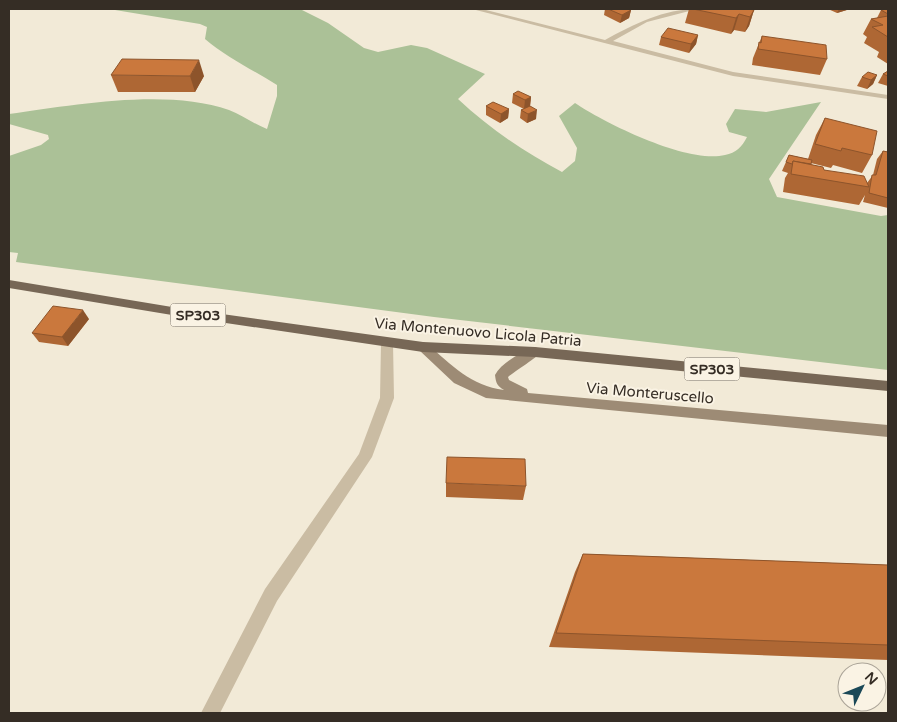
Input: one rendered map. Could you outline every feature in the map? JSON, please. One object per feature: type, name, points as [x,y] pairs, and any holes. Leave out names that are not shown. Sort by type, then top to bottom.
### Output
[{"type":"main road","name":"Via Montenuovo Licola Patria","points":[[9,284],[172,311],[387,343],[423,347],[535,352],[888,386]]},
{"type":"street","points":[[475,9],[733,74],[888,97]]},
{"type":"street","points":[[606,42],[645,21],[694,9]]},
{"type":"street","points":[[210,713],[272,595],[365,457],[387,398],[387,343]]},
{"type":"street","name":"Via Monteruscello","points":[[423,347],[459,379],[486,393],[888,431]]},
{"type":"street","points":[[535,352],[518,361],[501,375],[503,383],[514,390],[538,399]]},
{"type":"green space","points":[[109,9],[300,9],[328,23],[364,48],[378,52],[411,45],[427,48],[485,74],[458,99],[507,139],[562,172],[575,161],[577,148],[559,116],[575,103],[606,121],[648,140],[690,154],[709,156],[732,153],[741,147],[745,141],[747,137],[729,132],[726,124],[735,109],[766,112],[821,102],[769,179],[777,197],[881,216],[888,215],[888,370],[434,317],[16,262],[18,253],[9,252],[9,156],[41,145],[49,139],[48,135],[9,124],[9,114],[120,100],[177,100],[204,103],[229,110],[267,129],[277,96],[277,85],[213,46],[205,39],[207,27],[200,24]]},
{"type":"building","points":[[608,9],[628,9],[631,10],[622,15]]},
{"type":"building","points":[[693,9],[754,10],[750,17],[739,14],[736,18]]},
{"type":"building","points":[[888,9],[888,14],[881,10]]},
{"type":"building","points":[[888,16],[888,37],[872,27],[883,25],[871,19]]},
{"type":"building","points":[[668,28],[698,35],[691,44],[661,37]]},
{"type":"building","points":[[762,36],[826,45],[827,59],[758,49]]},
{"type":"building","points":[[122,59],[199,60],[190,76],[111,75]]},
{"type":"building","points":[[868,72],[877,75],[871,80],[862,77]]},
{"type":"building","points":[[518,91],[531,97],[525,100],[513,94]]},
{"type":"building","points":[[493,102],[509,109],[501,114],[486,106]]},
{"type":"building","points":[[530,106],[537,110],[528,114],[521,110]]},
{"type":"building","points":[[825,118],[877,131],[872,155],[842,148],[841,151],[815,144]]},
{"type":"building","points":[[883,151],[888,152],[888,198],[869,193],[872,175],[876,175]]},
{"type":"building","points":[[789,155],[812,160],[811,164],[793,161],[792,164],[786,162]]},
{"type":"building","points":[[793,161],[823,167],[824,170],[864,176],[869,187],[791,174]]},
{"type":"building","points":[[53,306],[83,310],[62,337],[32,333]]},
{"type":"building","points":[[447,457],[525,459],[526,486],[446,483]]},
{"type":"building","points":[[583,554],[888,565],[888,645],[556,633]]}]
